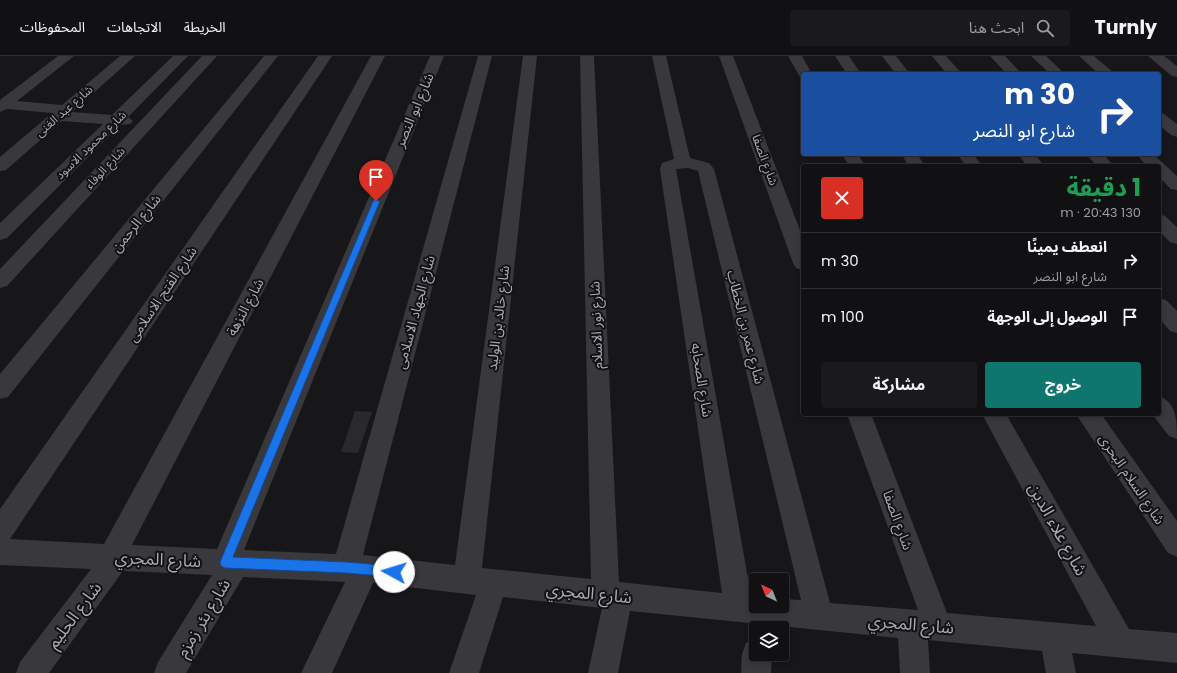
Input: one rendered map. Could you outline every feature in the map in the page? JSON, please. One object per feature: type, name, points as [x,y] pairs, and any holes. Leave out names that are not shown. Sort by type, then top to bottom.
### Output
[{"type":"street","points":[[2,106],[67,56]]},
{"type":"street","name":"شارع عبد الغنى","points":[[0,166],[128,56]]},
{"type":"street","name":"شارع محمود الاسود","points":[[0,234],[181,56]]},
{"type":"street","name":"شارع الوفاء","points":[[0,281],[210,56]]},
{"type":"street","name":"شارع الرحمن","points":[[0,390],[271,56]]},
{"type":"street","name":"شارع الفتح الاسلامى","points":[[1,548],[325,56]]},
{"type":"street","name":"شارع النزهة","points":[[114,557],[378,56]]},
{"type":"street","name":"شارع ابو النصر","points":[[231,562],[437,56]]},
{"type":"street","name":"شارع الجهاد الاسلامى","points":[[316,673],[356,568],[485,56]]},
{"type":"street","name":"شارع خالد بن الوليد","points":[[466,580],[530,56]]},
{"type":"street","name":"شارع نور الاسلام","points":[[587,56],[612,595],[603,673]]},
{"type":"street","points":[[660,56],[682,164]]},
{"type":"street","name":"شارع الصفا","points":[[726,56],[801,258]]},
{"type":"street","points":[[796,56],[805,72]]},
{"type":"street","points":[[842,56],[853,72]]},
{"type":"street","points":[[889,56],[901,72]]},
{"type":"street","points":[[939,56],[953,72]]},
{"type":"street","points":[[997,56],[1013,72]]},
{"type":"street","points":[[1038,56],[1056,72]]},
{"type":"street","points":[[1086,56],[1106,72]]},
{"type":"street","points":[[1155,56],[1177,73]]},
{"type":"street","points":[[2,106],[116,120],[148,122]]},
{"type":"street","points":[[1161,119],[1177,132]]},
{"type":"street","points":[[966,156],[972,164]]},
{"type":"street","points":[[1028,156],[1034,164]]},
{"type":"street","points":[[1096,156],[1104,164]]},
{"type":"street","points":[[1146,156],[1154,164]]},
{"type":"street","name":"شارع الصحابه","points":[[682,164],[671,165],[668,169],[753,616]]},
{"type":"street","name":"شارع عمر بن الخطاب","points":[[682,164],[698,164],[706,169],[819,616]]},
{"type":"street","points":[[1161,170],[1177,185]]},
{"type":"street","points":[[1161,222],[1177,238]]},
{"type":"street","points":[[1161,307],[1177,325]]},
{"type":"street","points":[[1161,409],[1177,429]]},
{"type":"street","name":"شارع الصفا","points":[[860,416],[925,625],[915,673]]},
{"type":"street","name":"شارع علاء الدين","points":[[995,416],[1121,643]]},
{"type":"street","name":"شارع السلام البحرى","points":[[1089,416],[1177,544]]},
{"type":"street","name":"شارع المجري","points":[[1,548],[114,557],[356,568],[612,595],[753,616],[819,616],[1177,648]]},
{"type":"street","name":"شارع الحليم","points":[[31,673],[114,557]]},
{"type":"street","name":"شارع بئر زمزم","points":[[169,673],[231,562]]},
{"type":"street","points":[[464,673],[494,583]]},
{"type":"street","points":[[1054,637],[1061,673]]},
{"type":"street","points":[[756,673],[757,661]]},
{"type":"building","points":[[355,411],[372,412],[358,453],[341,452]]},
{"type":"route","points":[[376,201],[225,562],[346,567],[394,572]]}]
